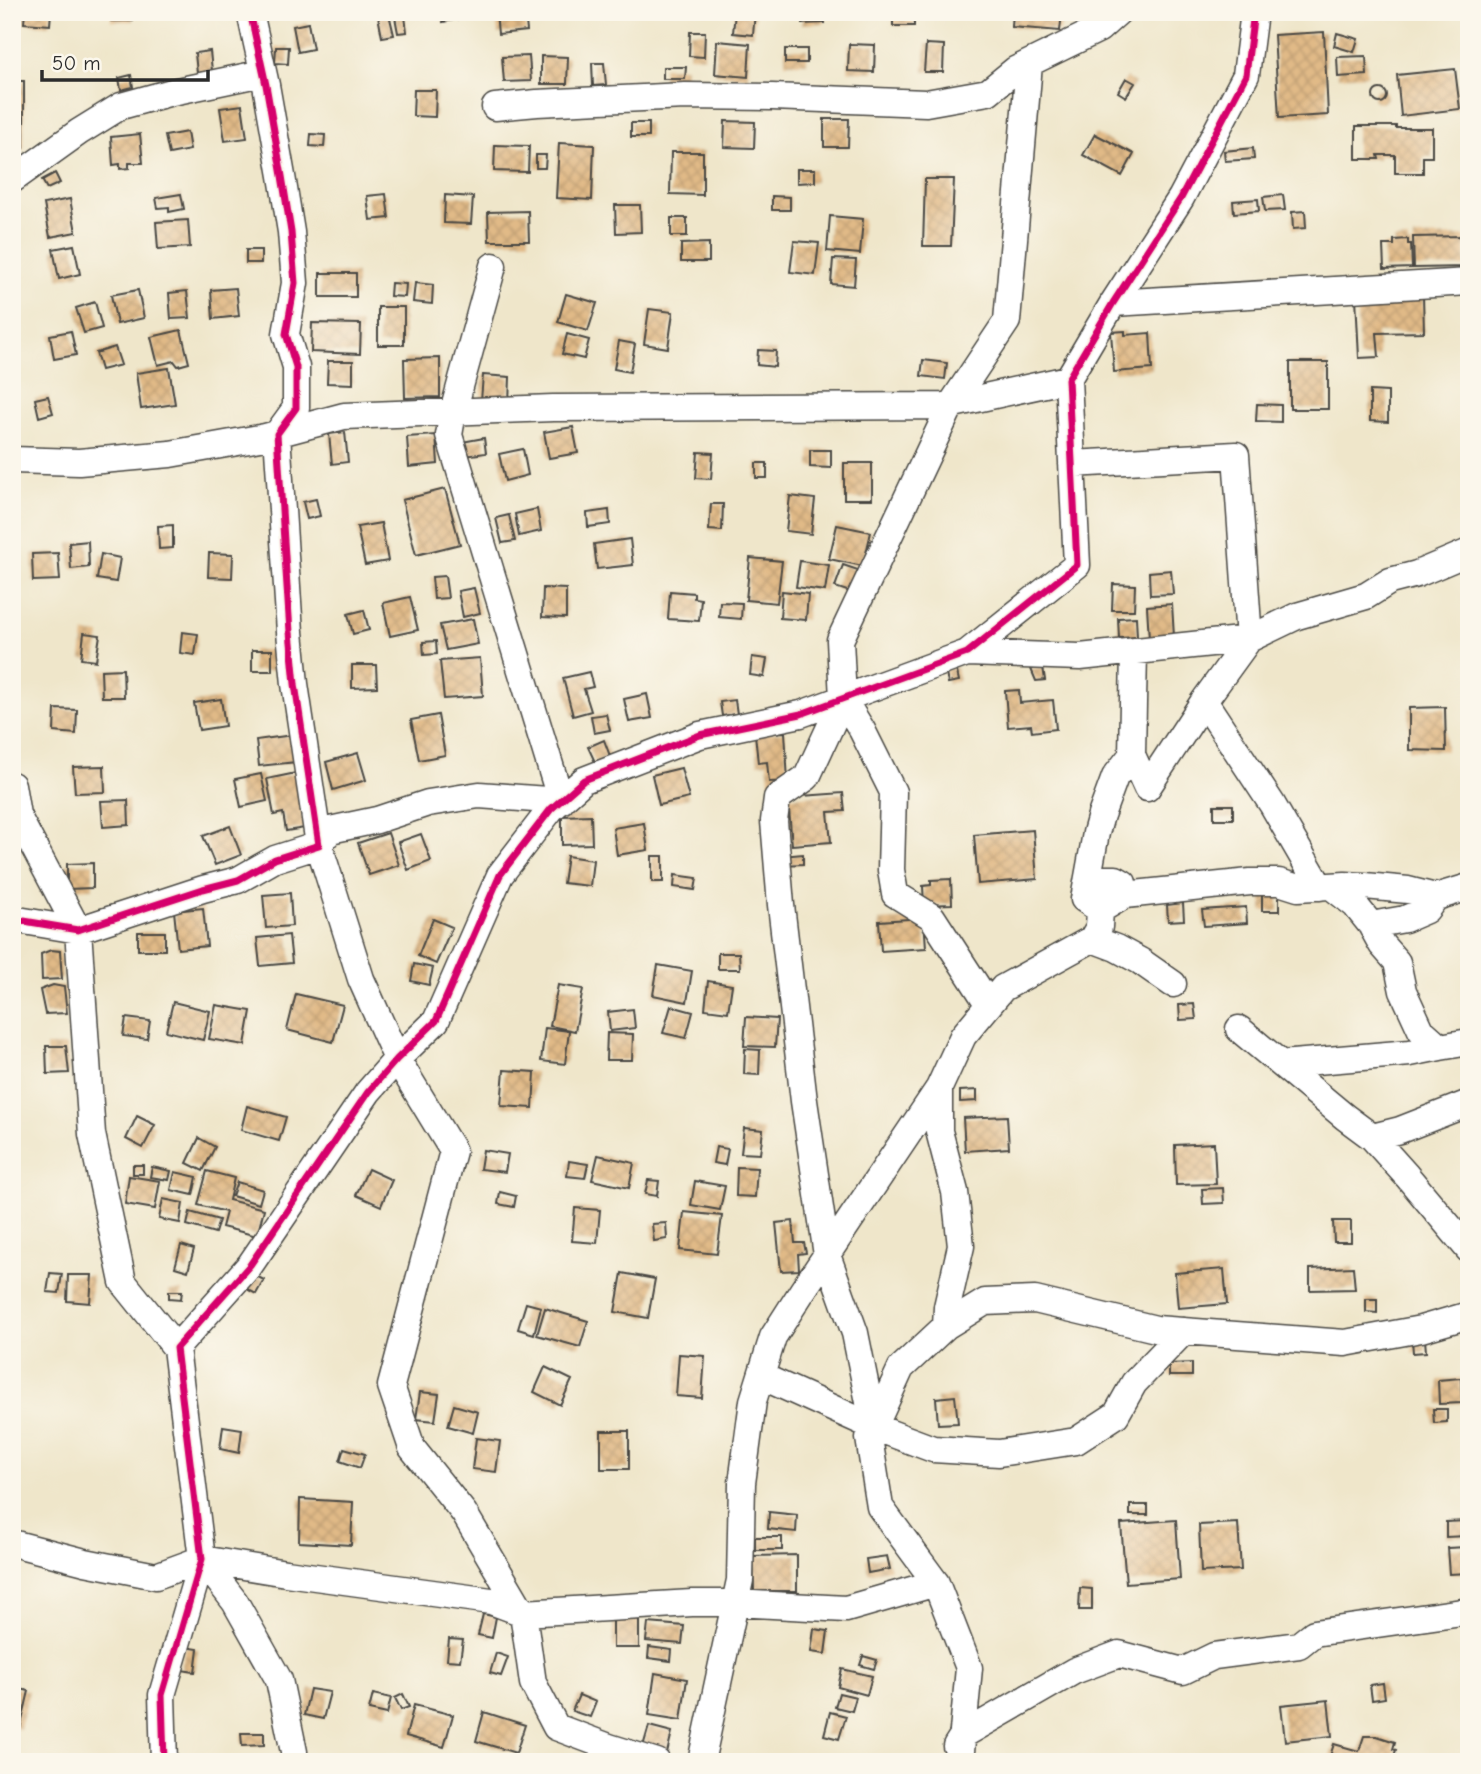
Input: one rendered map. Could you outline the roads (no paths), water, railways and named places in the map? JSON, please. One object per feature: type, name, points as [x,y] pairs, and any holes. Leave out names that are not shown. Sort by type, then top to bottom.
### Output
[{"type":"street","points":[[250,12],[291,232],[295,283],[286,334],[296,367],[296,408],[277,434],[295,684],[319,845],[361,979],[397,1059],[453,1151],[391,1386],[412,1448],[464,1513],[523,1613],[533,1684],[555,1727],[657,1762]]},
{"type":"street","points":[[495,107],[685,96],[926,103],[988,92],[1015,70],[1099,29],[1118,12]]},
{"type":"street","points":[[176,1348],[250,1265],[368,1092],[436,1021],[500,875],[551,809],[584,780],[699,735],[801,714],[967,653],[1077,565],[1068,379],[1181,198],[1246,75],[1254,12]]},
{"type":"street","points":[[874,1427],[855,1333],[827,1255],[804,1101],[774,821],[777,798],[807,777],[843,699],[840,640],[951,405],[1007,321],[1029,64]]},
{"type":"street","points":[[12,180],[121,106],[263,73]]},
{"type":"street","points":[[493,266],[449,435],[561,801]]},
{"type":"street","points":[[1113,303],[1469,282]]},
{"type":"street","points":[[12,460],[79,462],[170,454],[277,434],[344,416],[553,408],[951,405],[1068,379]]},
{"type":"street","points":[[1072,464],[1236,455],[1249,639],[1203,701],[1147,788],[1132,755],[1134,651]]},
{"type":"street","points":[[967,653],[1080,657],[1249,639],[1297,616],[1366,596],[1390,581],[1417,574],[1469,552]]},
{"type":"street","points":[[843,699],[862,730],[892,792],[891,870],[895,894],[932,917],[989,1004]]},
{"type":"street","points":[[1203,701],[1325,887],[1355,905],[1371,925],[1382,946],[1397,962],[1404,991],[1421,1030],[1440,1047]]},
{"type":"street","points":[[701,1762],[740,1580],[742,1483],[753,1401],[773,1337],[939,1088],[962,1036],[1003,988],[1092,939],[1098,928],[1092,905],[1092,851],[1115,777],[1132,755]]},
{"type":"street","points":[[12,785],[17,815],[78,930],[92,1135],[123,1282],[176,1348],[202,1559],[162,1695],[164,1762]]},
{"type":"street","points":[[12,919],[78,930],[238,880],[275,859],[319,845],[330,830],[377,820],[428,803],[479,795],[561,801]]},
{"type":"street","points":[[1092,905],[1104,879],[1116,879],[1123,883],[1125,895],[1250,882],[1279,882],[1298,888],[1365,886],[1408,890],[1436,897],[1469,887]]},
{"type":"street","points":[[1371,925],[1405,919],[1426,910],[1436,897]]},
{"type":"street","points":[[1392,957],[1405,919]]},
{"type":"street","points":[[1092,939],[1140,961],[1173,984]]},
{"type":"street","points":[[1238,1029],[1372,1137],[1469,1250]]},
{"type":"street","points":[[1282,1064],[1410,1053],[1469,1042]]},
{"type":"street","points":[[939,1088],[939,1131],[955,1192],[961,1246],[947,1307],[946,1326]]},
{"type":"street","points":[[1372,1137],[1468,1107]]},
{"type":"street","points":[[960,1762],[969,1668],[936,1583],[880,1507],[869,1438],[901,1368],[946,1326],[985,1302],[1035,1300],[1156,1329],[1345,1343],[1421,1329],[1469,1315]]},
{"type":"street","points":[[761,1376],[874,1427],[933,1449],[999,1453],[1076,1441],[1115,1415],[1134,1383],[1184,1331]]},
{"type":"street","points":[[12,1543],[85,1562],[156,1576],[202,1559],[491,1601],[523,1613],[692,1603],[846,1609],[936,1583]]},
{"type":"street","points":[[202,1559],[236,1602],[279,1680],[298,1759]]},
{"type":"street","points":[[946,1762],[963,1735],[1074,1671],[1119,1654],[1183,1671],[1214,1656],[1299,1645],[1314,1633],[1469,1611]]}]
